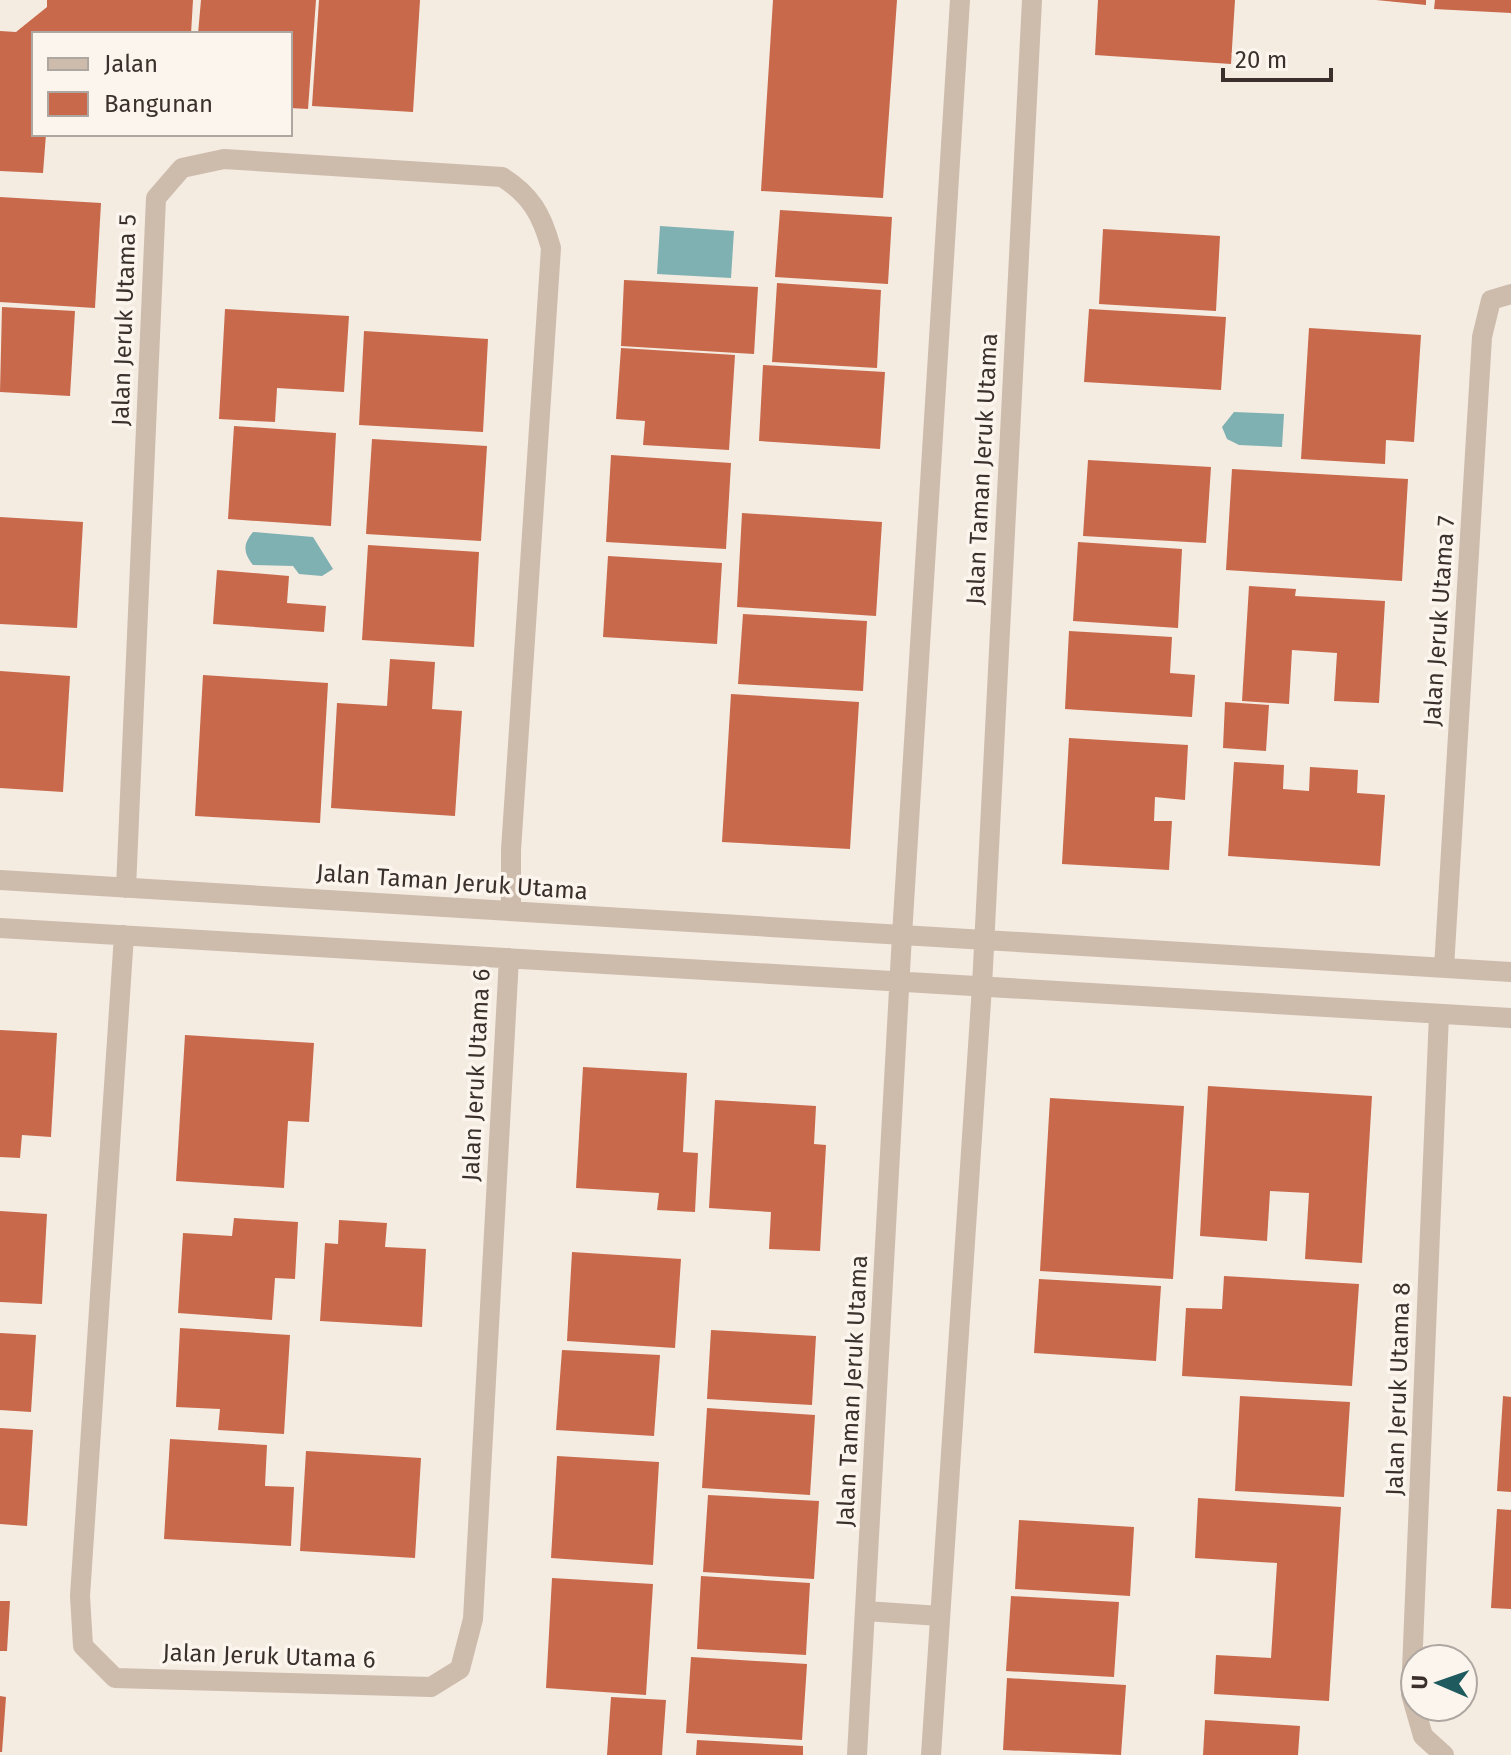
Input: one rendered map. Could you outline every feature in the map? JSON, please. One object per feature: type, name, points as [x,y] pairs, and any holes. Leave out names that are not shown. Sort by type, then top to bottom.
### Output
[{"type":"street","name":"Jalan Taman Jeruk Utama","points":[[857,1755],[902,935],[960,0]]},
{"type":"street","name":"Jalan Taman Jeruk Utama","points":[[931,1755],[982,986],[1032,0]]},
{"type":"street","name":"Jalan Jeruk Utama 5","points":[[126,888],[156,198],[182,168],[224,159],[502,177],[522,189],[542,217],[551,248],[511,850],[511,911]]},
{"type":"street","name":"Jalan Jeruk Utama 7","points":[[1444,968],[1482,337],[1491,300],[1511,294]]},
{"type":"street","name":"Jalan Taman Jeruk Utama","points":[[0,880],[1511,972]]},
{"type":"street","points":[[0,928],[1511,1018]]},
{"type":"street","name":"Jalan Jeruk Utama 6","points":[[124,935],[80,1596],[83,1646],[115,1678],[431,1687],[460,1669],[473,1619],[509,958]]},
{"type":"street","name":"Jalan Jeruk Utama 8","points":[[1439,1014],[1411,1694],[1423,1736],[1444,1755]]},
{"type":"street","points":[[865,1611],[940,1616]]},
{"type":"water","points":[[660,226],[734,231],[731,278],[657,274]]},
{"type":"water","points":[[1234,412],[1284,414],[1282,447],[1239,445],[1227,439],[1222,427]]},
{"type":"water","points":[[253,532],[313,537],[333,569],[322,576],[299,574],[293,566],[253,565],[246,548]]},
{"type":"building","points":[[47,0],[193,0],[191,32],[32,32],[32,136],[46,136],[43,173],[0,171],[0,31],[16,32],[47,7]]},
{"type":"building","points":[[201,0],[316,0],[308,109],[292,108],[292,32],[198,32]]},
{"type":"building","points":[[319,0],[420,0],[413,112],[312,106]]},
{"type":"building","points":[[773,0],[897,0],[883,198],[761,191]]},
{"type":"building","points":[[1098,0],[1235,0],[1231,64],[1095,55]]},
{"type":"building","points":[[1376,0],[1426,0],[1426,5]]},
{"type":"building","points":[[1435,0],[1511,0],[1511,13],[1434,9]]},
{"type":"building","points":[[0,197],[101,203],[95,308],[0,302]]},
{"type":"building","points":[[780,210],[892,217],[888,284],[775,277]]},
{"type":"building","points":[[1103,229],[1220,236],[1216,311],[1099,304]]},
{"type":"building","points":[[624,280],[758,287],[754,354],[621,346]]},
{"type":"building","points":[[777,283],[881,290],[877,368],[772,362]]},
{"type":"building","points":[[2,307],[75,311],[70,396],[0,392]]},
{"type":"building","points":[[225,309],[349,316],[344,392],[277,388],[275,422],[219,419]]},
{"type":"building","points":[[1089,309],[1226,317],[1221,390],[1084,382]]},
{"type":"building","points":[[1309,328],[1421,335],[1414,442],[1386,440],[1385,464],[1301,459]]},
{"type":"building","points":[[364,331],[488,339],[483,432],[359,425]]},
{"type":"building","points":[[621,348],[735,355],[729,450],[643,445],[645,421],[616,419]]},
{"type":"building","points":[[763,365],[885,372],[880,449],[759,441]]},
{"type":"building","points":[[234,426],[336,433],[331,526],[228,519]]},
{"type":"building","points":[[372,439],[487,446],[481,541],[366,534]]},
{"type":"building","points":[[611,455],[731,463],[726,549],[606,542]]},
{"type":"building","points":[[1088,460],[1211,467],[1206,543],[1083,536]]},
{"type":"building","points":[[1232,469],[1408,479],[1402,581],[1226,570]]},
{"type":"building","points":[[742,513],[882,522],[876,616],[737,607]]},
{"type":"building","points":[[0,517],[83,522],[77,628],[0,624]]},
{"type":"building","points":[[1078,542],[1182,549],[1178,628],[1073,621]]},
{"type":"building","points":[[368,545],[479,552],[474,647],[362,640]]},
{"type":"building","points":[[608,556],[722,563],[717,644],[603,637]]},
{"type":"building","points":[[217,570],[289,576],[287,603],[326,606],[324,632],[213,624]]},
{"type":"building","points":[[1249,586],[1296,589],[1295,596],[1385,601],[1379,703],[1334,701],[1337,653],[1292,650],[1289,704],[1242,701]]},
{"type":"building","points":[[743,614],[867,621],[863,691],[738,684]]},
{"type":"building","points":[[1069,631],[1172,637],[1170,673],[1195,675],[1192,717],[1065,709]]},
{"type":"building","points":[[390,659],[435,662],[432,709],[462,711],[455,816],[331,808],[337,703],[387,706]]},
{"type":"building","points":[[0,671],[70,676],[63,792],[0,788]]},
{"type":"building","points":[[203,675],[328,683],[320,823],[195,816]]},
{"type":"building","points":[[731,694],[859,702],[850,849],[722,842]]},
{"type":"building","points":[[1225,702],[1269,705],[1266,751],[1223,748]]},
{"type":"building","points":[[1069,738],[1188,745],[1185,800],[1155,797],[1154,821],[1172,821],[1169,870],[1062,864]]},
{"type":"building","points":[[1234,762],[1284,765],[1283,789],[1309,791],[1310,767],[1358,770],[1357,793],[1385,795],[1380,866],[1228,856]]},
{"type":"building","points":[[0,1030],[57,1033],[51,1137],[22,1135],[20,1158],[0,1157]]},
{"type":"building","points":[[185,1035],[314,1043],[309,1122],[288,1121],[284,1188],[176,1181]]},
{"type":"building","points":[[583,1067],[687,1073],[683,1152],[698,1153],[695,1212],[657,1210],[659,1193],[576,1188]]},
{"type":"building","points":[[1208,1086],[1372,1096],[1362,1263],[1305,1259],[1309,1193],[1270,1191],[1267,1241],[1200,1236]]},
{"type":"building","points":[[1050,1098],[1184,1106],[1173,1279],[1040,1271]]},
{"type":"building","points":[[715,1100],[816,1106],[814,1144],[826,1145],[820,1251],[769,1249],[771,1212],[709,1208]]},
{"type":"building","points":[[0,1211],[47,1214],[42,1304],[0,1302]]},
{"type":"building","points":[[234,1218],[298,1222],[295,1279],[275,1278],[272,1320],[178,1313],[183,1233],[232,1236]]},
{"type":"building","points":[[339,1220],[387,1223],[385,1247],[426,1249],[422,1327],[320,1321],[325,1243],[338,1244]]},
{"type":"building","points":[[572,1252],[681,1259],[675,1348],[567,1341]]},
{"type":"building","points":[[1224,1276],[1359,1284],[1352,1386],[1182,1376],[1186,1308],[1222,1309]]},
{"type":"building","points":[[1039,1279],[1161,1286],[1156,1361],[1034,1353]]},
{"type":"building","points":[[180,1328],[290,1335],[284,1434],[218,1430],[220,1409],[176,1407]]},
{"type":"building","points":[[711,1330],[816,1336],[812,1405],[707,1399]]},
{"type":"building","points":[[0,1333],[36,1335],[31,1412],[0,1410]]},
{"type":"building","points":[[562,1350],[660,1355],[654,1436],[556,1430]]},
{"type":"building","points":[[1240,1396],[1350,1402],[1344,1497],[1235,1491]]},
{"type":"building","points":[[1503,1396],[1511,1397],[1511,1492],[1497,1491]]},
{"type":"building","points":[[707,1408],[815,1415],[810,1495],[702,1488]]},
{"type":"building","points":[[0,1428],[33,1430],[27,1526],[0,1524]]},
{"type":"building","points":[[170,1439],[267,1445],[265,1486],[294,1487],[291,1546],[164,1539]]},
{"type":"building","points":[[306,1451],[421,1458],[415,1558],[300,1551]]},
{"type":"building","points":[[557,1456],[659,1462],[653,1565],[551,1558]]},
{"type":"building","points":[[708,1495],[819,1501],[814,1579],[703,1572]]},
{"type":"building","points":[[1198,1498],[1341,1507],[1329,1701],[1214,1694],[1216,1655],[1271,1658],[1277,1563],[1195,1558]]},
{"type":"building","points":[[1497,1509],[1511,1510],[1511,1609],[1491,1608]]},
{"type":"building","points":[[1019,1520],[1134,1527],[1130,1596],[1015,1589]]},
{"type":"building","points":[[701,1576],[810,1583],[806,1655],[697,1649]]},
{"type":"building","points":[[552,1578],[653,1584],[646,1695],[546,1688]]},
{"type":"building","points":[[1011,1596],[1119,1602],[1114,1677],[1006,1671]]},
{"type":"building","points":[[0,1601],[10,1601],[7,1651],[0,1651]]},
{"type":"building","points":[[691,1657],[807,1664],[802,1740],[686,1733]]},
{"type":"building","points":[[1007,1678],[1126,1685],[1121,1755],[1003,1750]]},
{"type":"building","points":[[0,1696],[6,1697],[2,1752],[0,1752]]},
{"type":"building","points":[[611,1697],[666,1700],[662,1755],[607,1755]]},
{"type":"building","points":[[1205,1720],[1300,1726],[1298,1755],[1203,1755]]},
{"type":"building","points":[[697,1740],[803,1746],[803,1755],[696,1755]]}]
